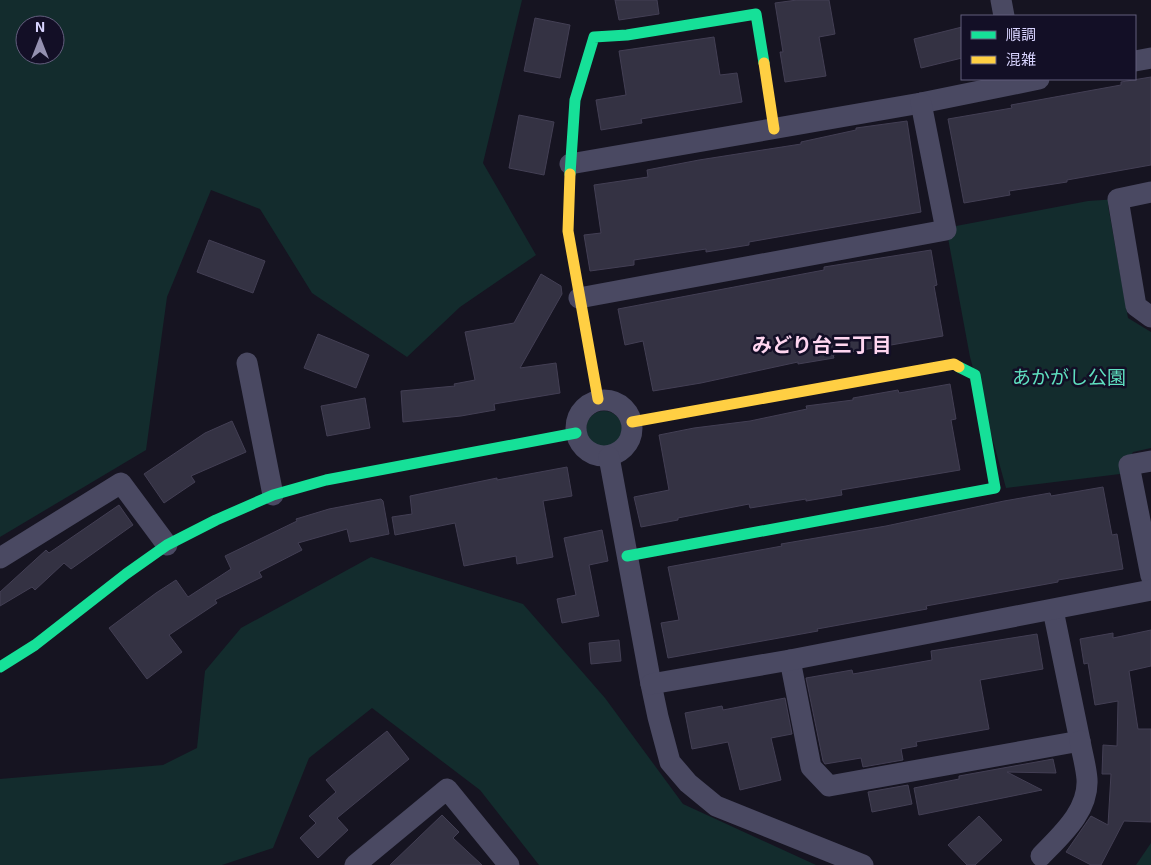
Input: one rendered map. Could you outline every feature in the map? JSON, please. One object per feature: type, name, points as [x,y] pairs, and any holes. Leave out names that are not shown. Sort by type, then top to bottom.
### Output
[{"type":"street","points":[[1001,0],[1004,15]]},
{"type":"street","points":[[598,400],[568,231],[570,164],[575,100],[594,37],[627,35],[756,14],[774,129]]},
{"type":"street","points":[[1136,61],[1151,58]]},
{"type":"street","points":[[570,164],[921,103],[1017,81]]},
{"type":"street","points":[[579,298],[946,230],[921,103]]},
{"type":"street","points":[[1151,192],[1118,199],[1136,306],[1151,317]]},
{"type":"street","points":[[247,363],[274,495]]},
{"type":"street","points":[[627,556],[995,488],[975,375],[954,364],[632,422]]},
{"type":"street","points":[[606,399],[623,406],[632,422],[630,439],[626,446],[619,452],[609,456],[588,452],[582,446],[576,433],[576,424],[582,408],[598,400],[606,399]]},
{"type":"street","points":[[0,667],[35,645],[126,574],[167,545],[216,520],[274,495],[326,480],[576,433]]},
{"type":"street","points":[[609,456],[651,684],[670,762],[688,784],[716,806],[863,865]]},
{"type":"street","points":[[1151,461],[1128,466],[1151,576]]},
{"type":"street","points":[[0,558],[120,483],[167,545]]},
{"type":"street","points":[[651,684],[790,660],[1151,590]]},
{"type":"street","points":[[1041,856],[1065,830],[1082,807],[1087,780],[1054,610]]},
{"type":"street","points":[[790,660],[811,767],[829,786],[1080,741]]},
{"type":"street","points":[[355,865],[446,789],[509,865]]},
{"type":"green space","points":[[0,0],[522,0],[483,163],[536,255],[460,307],[407,357],[312,293],[260,209],[211,190],[167,297],[146,450],[0,537]]},
{"type":"green space","name":"あかがし公園","points":[[1118,199],[1108,205],[1128,318],[1151,332],[1151,448],[1133,452],[1120,474],[1006,488],[970,357],[948,238],[956,226],[1088,201]]},
{"type":"green space","points":[[604,411],[616,417],[622,429],[616,441],[604,447],[592,441],[586,429],[592,417]]},
{"type":"green space","points":[[371,557],[523,604],[605,698],[683,804],[816,865],[539,865],[480,790],[372,708],[309,758],[273,848],[222,865],[0,865],[0,779],[163,765],[197,748],[205,671],[241,628]]},
{"type":"green space","points":[[1151,843],[1151,865],[1136,865]]},
{"type":"building","points":[[615,0],[657,0],[659,14],[619,20]]},
{"type":"building","points":[[797,0],[829,0],[835,34],[819,37],[826,76],[785,82],[780,52],[783,52],[775,3]]},
{"type":"building","points":[[535,18],[570,25],[560,78],[524,71]]},
{"type":"building","points":[[961,27],[961,58],[921,68],[914,39]]},
{"type":"building","points":[[714,37],[720,75],[737,73],[742,102],[641,119],[642,123],[601,130],[596,100],[626,95],[619,51]]},
{"type":"building","points":[[1151,77],[1151,165],[1067,180],[1067,182],[1009,191],[1010,195],[964,203],[948,119],[1012,108],[1011,105],[1121,85],[1121,82]]},
{"type":"building","points":[[519,115],[554,122],[544,175],[509,168]]},
{"type":"building","points":[[907,121],[921,212],[749,242],[749,245],[706,252],[706,249],[634,260],[634,265],[590,271],[584,235],[601,233],[594,185],[648,177],[647,170],[801,144],[801,142],[856,130],[856,128]]},
{"type":"building","points":[[209,240],[265,261],[253,293],[197,272]]},
{"type":"building","points":[[931,250],[937,285],[934,286],[943,336],[833,355],[834,358],[798,364],[798,362],[701,383],[653,391],[643,341],[625,345],[618,309],[824,270],[824,267]]},
{"type":"building","points":[[541,274],[561,286],[562,294],[520,368],[556,363],[560,393],[494,404],[495,410],[461,416],[403,422],[401,391],[455,386],[454,384],[475,380],[465,332],[514,323]]},
{"type":"building","points":[[318,334],[369,355],[356,388],[304,368]]},
{"type":"building","points":[[950,384],[956,419],[951,420],[960,470],[841,490],[842,495],[750,508],[749,504],[641,527],[634,497],[669,490],[659,435],[694,428],[750,421],[807,409],[806,406],[853,400],[853,398],[898,390],[899,393]]},
{"type":"building","points":[[365,398],[370,428],[327,436],[321,406]]},
{"type":"building","points":[[232,421],[246,452],[191,476],[195,482],[164,503],[144,474],[205,433]]},
{"type":"building","points":[[567,467],[572,496],[543,501],[553,557],[517,564],[516,556],[464,566],[455,523],[395,535],[392,517],[412,514],[410,496],[497,478],[497,480]]},
{"type":"building","points":[[1103,487],[1112,535],[1117,534],[1123,569],[926,606],[927,609],[817,629],[818,631],[668,658],[661,623],[679,620],[668,567],[782,546],[781,544],[886,526],[1004,501],[1050,493],[1051,496]]},
{"type":"building","points":[[381,499],[383,501],[389,534],[350,542],[347,529],[298,543],[302,550],[259,572],[262,577],[215,600],[217,603],[169,635],[182,652],[147,679],[109,628],[176,580],[188,597],[231,569],[225,556],[297,521],[296,519],[329,509]]},
{"type":"building","points":[[119,505],[133,525],[71,569],[64,563],[35,590],[32,587],[0,606],[0,592],[46,550],[49,553]]},
{"type":"building","points":[[602,530],[608,561],[589,565],[599,616],[562,623],[557,599],[576,595],[564,538]]},
{"type":"building","points":[[1151,630],[1151,666],[1129,671],[1138,729],[1151,729],[1151,822],[1124,821],[1101,865],[1091,865],[1066,852],[1091,816],[1108,825],[1111,774],[1102,774],[1103,745],[1117,746],[1118,701],[1095,705],[1088,663],[1084,664],[1080,639],[1113,633],[1113,638]]},
{"type":"building","points":[[1037,634],[1043,669],[980,680],[989,729],[916,742],[917,746],[901,749],[903,760],[863,767],[861,758],[825,764],[823,761],[806,678],[852,670],[853,674],[932,660],[931,651]]},
{"type":"building","points":[[619,640],[621,661],[591,664],[589,643]]},
{"type":"building","points":[[785,698],[792,734],[771,738],[781,780],[740,790],[728,742],[692,749],[685,713],[722,706],[723,710]]},
{"type":"building","points":[[387,731],[409,759],[337,818],[348,830],[318,858],[300,838],[316,823],[309,816],[336,792],[326,780]]},
{"type":"building","points":[[1053,759],[1056,773],[1007,772],[1042,790],[919,815],[914,788],[959,779],[959,776]]},
{"type":"building","points":[[908,785],[912,804],[872,812],[868,792]]},
{"type":"building","points":[[442,815],[459,832],[453,838],[482,865],[390,865]]},
{"type":"building","points":[[979,816],[1002,840],[975,865],[967,865],[948,845]]},
{"type":"traffic: fast","points":[[570,174],[575,100],[594,37],[627,35],[756,14],[764,63]]},
{"type":"traffic: fast","points":[[627,556],[995,488],[975,375],[959,367]]},
{"type":"traffic: fast","points":[[0,667],[35,645],[126,574],[167,545],[216,520],[273,495],[326,480],[576,433]]},
{"type":"traffic: slow","points":[[764,63],[774,129]]},
{"type":"traffic: slow","points":[[570,174],[568,231],[598,399]]},
{"type":"traffic: slow","points":[[632,422],[954,364],[959,367]]},
{"type":"district","name":"みどり台三丁目","points":[[822,344]]}]
